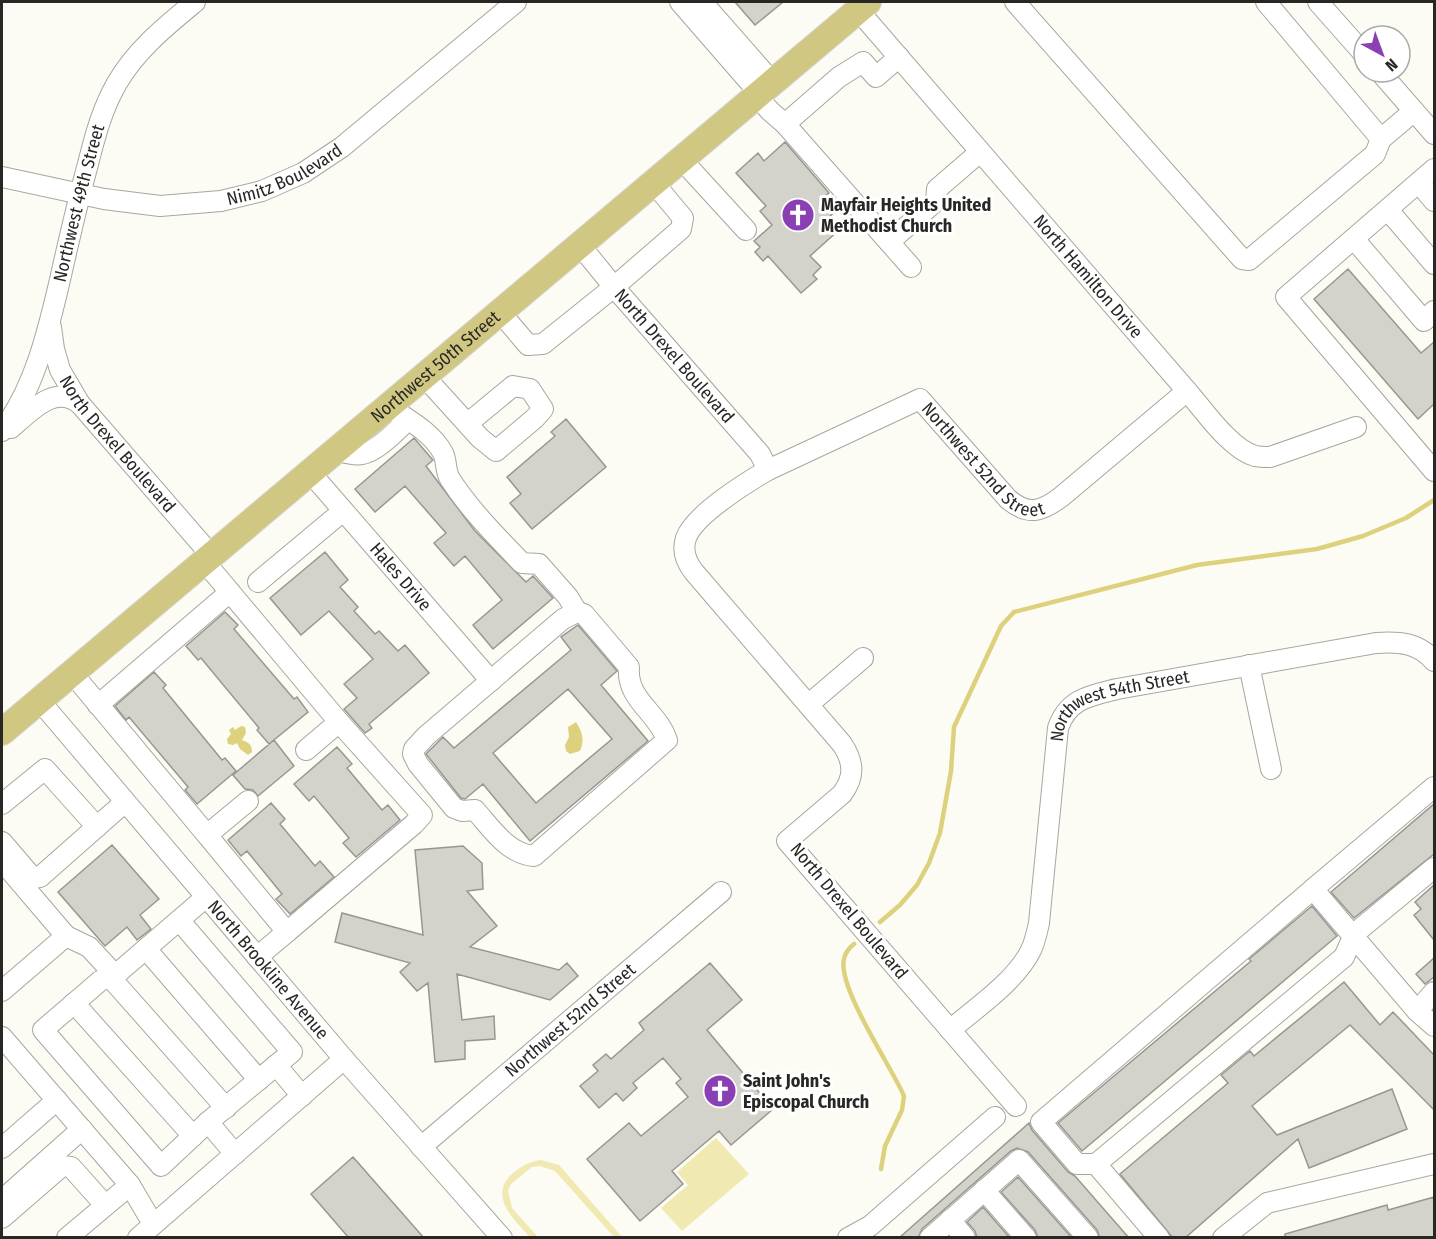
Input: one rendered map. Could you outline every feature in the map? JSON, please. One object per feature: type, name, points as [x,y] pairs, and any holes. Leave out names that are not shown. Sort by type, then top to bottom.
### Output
[{"type":"main road","name":"Northwest 50th Street","points":[[2,732],[387,405],[863,6]]},
{"type":"street","name":"Northwest 49th Street","points":[[2,433],[28,387],[50,321],[100,119],[118,81],[142,48],[195,2]]},
{"type":"street","name":"Nimitz Boulevard","points":[[2,177],[121,202],[181,205],[221,201],[262,191],[317,165],[342,147],[516,2]]},
{"type":"street","points":[[680,2],[763,91]]},
{"type":"street","points":[[702,2],[763,91],[770,111],[785,124],[911,267]]},
{"type":"street","points":[[1015,2],[1242,259],[1249,260],[1367,161],[1375,154],[1381,139],[1414,111]]},
{"type":"street","points":[[1266,2],[1381,139]]},
{"type":"street","points":[[1318,2],[1352,40]]},
{"type":"street","name":"North Hamilton Drive","points":[[863,6],[899,57],[980,152],[1225,435],[1240,448],[1255,456],[1270,457],[1356,427]]},
{"type":"street","points":[[785,124],[839,77],[863,62],[876,77],[899,57]]},
{"type":"street","points":[[1390,84],[1434,134]]},
{"type":"street","points":[[889,242],[936,201],[937,189],[980,152]]},
{"type":"street","points":[[681,159],[746,230]]},
{"type":"street","points":[[1434,169],[1286,297],[1434,471]]},
{"type":"street","points":[[499,311],[528,345],[543,344],[614,287],[681,229],[683,218],[653,182]]},
{"type":"street","points":[[1419,183],[1434,201]]},
{"type":"street","points":[[1388,210],[1434,264]]},
{"type":"street","points":[[1354,239],[1424,321],[1434,311]]},
{"type":"street","name":"North Drexel Boulevard","points":[[579,244],[760,454],[768,470]]},
{"type":"street","name":"North Drexel Boulevard","points":[[50,321],[60,370],[80,404],[207,558],[230,592],[339,722],[422,815],[287,932]]},
{"type":"street","points":[[423,375],[467,424]]},
{"type":"street","name":"Northwest 52nd Street","points":[[684,549],[686,536],[694,525],[727,497],[768,470],[920,399],[1008,499],[1016,506],[1027,510],[1038,510],[1050,506],[1187,391]]},
{"type":"street","name":"Northwest 49th Street","points":[[2,433],[50,398],[66,396],[80,404]]},
{"type":"street","points":[[387,405],[420,428],[443,453],[444,465],[450,478],[495,535],[522,563],[540,564],[568,597],[577,612]]},
{"type":"street","points":[[334,450],[365,454],[408,420]]},
{"type":"street","name":"Hales Drive","points":[[309,471],[490,681]]},
{"type":"street","points":[[258,582],[343,510]]},
{"type":"street","name":"North Drexel Boulevard","points":[[684,549],[687,563],[694,572],[809,704],[848,752],[852,763],[849,785],[842,794],[787,841],[1016,1106]]},
{"type":"street","points":[[98,705],[230,592]]},
{"type":"street","points":[[577,612],[584,614],[629,667],[631,690],[664,731],[666,740],[534,856],[522,855],[506,845],[475,810],[462,811],[454,808],[418,764],[413,754],[414,749],[426,736],[490,681],[563,619],[577,612]]},
{"type":"street","name":"Northwest 54th Street","points":[[950,1030],[1010,978],[1023,963],[1035,939],[1039,923],[1058,728],[1069,707],[1092,695],[1117,689],[1376,643],[1394,642],[1421,649],[1434,662]]},
{"type":"street","points":[[809,704],[863,658]]},
{"type":"street","points":[[1250,665],[1271,769]]},
{"type":"street","points":[[72,672],[287,932],[257,957]]},
{"type":"street","name":"North Brookline Avenue","points":[[39,700],[344,1059],[502,1238]]},
{"type":"street","points":[[306,750],[339,722]]},
{"type":"street","points":[[2,804],[45,769],[97,827]]},
{"type":"street","points":[[1434,787],[1041,1122],[1077,1164],[1096,1164],[1344,957],[1353,937],[1360,929],[1434,868]]},
{"type":"street","points":[[207,836],[248,801]]},
{"type":"street","points":[[2,842],[32,877],[40,877],[125,802]]},
{"type":"street","points":[[2,861],[66,936],[89,947],[226,1108]]},
{"type":"street","points":[[1313,889],[1417,1011],[1434,1026]]},
{"type":"street","name":"Northwest 52nd Street","points":[[421,1147],[721,892]]},
{"type":"street","points":[[179,920],[292,1052],[208,1122],[161,1166],[43,1030],[100,981],[120,971],[146,949],[179,920],[206,897]]},
{"type":"street","points":[[2,991],[66,936]]},
{"type":"street","points":[[146,949],[259,1080]]},
{"type":"street","points":[[1417,1011],[1434,992]]},
{"type":"street","points":[[74,1003],[193,1136]]},
{"type":"street","points":[[2,1037],[130,1185],[153,1224]]},
{"type":"street","points":[[138,1238],[344,1059]]},
{"type":"street","points":[[276,1065],[302,1096]]},
{"type":"street","points":[[2,1148],[57,1100]]},
{"type":"street","points":[[851,1237],[870,1227],[995,1117]]},
{"type":"street","points":[[208,1122],[235,1154]]},
{"type":"street","points":[[2,1200],[82,1129]]},
{"type":"street","points":[[930,1238],[1019,1160],[1088,1238]]},
{"type":"street","points":[[1096,1164],[1159,1238]]},
{"type":"street","points":[[1223,1238],[1267,1203],[1434,1164]]},
{"type":"street","points":[[2,1218],[62,1166],[71,1167],[105,1206]]},
{"type":"street","points":[[67,1238],[130,1185]]},
{"type":"street","points":[[984,1190],[1026,1238]]},
{"type":"street","points":[[950,1220],[965,1238]]},
{"type":"shaded area","points":[[576,722],[583,739],[580,751],[570,754],[566,751],[565,745],[569,737],[568,727]]},
{"type":"shaded area","points":[[241,726],[245,727],[246,733],[242,740],[251,747],[252,752],[248,755],[240,749],[237,743],[228,744],[227,739],[231,734],[229,730],[233,727],[235,730]]},
{"type":"shaded area","points":[[716,1138],[749,1174],[682,1231],[661,1208],[688,1185],[677,1172]]},
{"type":"shaded area","points":[[541,1160],[559,1165],[622,1237],[614,1237],[555,1171],[540,1166],[532,1167],[511,1184],[508,1190],[512,1208],[538,1237],[530,1237],[506,1207],[502,1191],[505,1182],[512,1174],[525,1165]]},
{"type":"building","points":[[735,2],[783,2],[755,25]]},
{"type":"building","name":"Mayfair Heights United Methodist Church","points":[[785,142],[829,193],[825,196],[838,209],[828,218],[839,230],[810,256],[821,267],[813,275],[817,279],[801,293],[768,256],[763,261],[755,252],[760,247],[754,241],[772,225],[760,211],[766,206],[736,173],[758,153],[764,161]]},
{"type":"building","points":[[1348,269],[1421,353],[1434,342],[1434,404],[1418,419],[1314,299]]},
{"type":"building","points":[[566,419],[606,467],[532,529],[510,503],[521,494],[507,477],[555,436],[551,432]]},
{"type":"building","points":[[414,438],[433,460],[426,466],[475,531],[526,582],[533,576],[553,598],[493,649],[473,625],[502,600],[465,556],[454,566],[434,543],[446,533],[405,486],[375,512],[355,489]]},
{"type":"building","points":[[325,552],[348,580],[340,587],[358,607],[354,611],[375,634],[379,631],[398,651],[405,645],[429,673],[369,724],[372,728],[365,733],[344,709],[357,698],[344,684],[373,659],[329,611],[301,635],[270,598]]},
{"type":"building","points":[[225,612],[238,625],[234,629],[308,712],[269,744],[257,730],[259,728],[201,658],[198,660],[186,646]]},
{"type":"building","points":[[578,625],[617,671],[601,685],[648,741],[530,841],[483,784],[465,799],[461,798],[426,754],[443,737],[454,748],[571,650],[561,637]],"holes":[[[568,689],[612,739],[536,803],[493,753]]]},
{"type":"building","points":[[154,672],[166,685],[163,688],[222,760],[225,758],[236,771],[197,804],[185,790],[188,787],[129,717],[126,720],[115,706]]},
{"type":"building","points":[[274,740],[294,766],[258,796],[253,790],[245,789],[233,775]]},
{"type":"building","points":[[337,747],[352,764],[347,768],[382,810],[388,805],[400,820],[356,857],[343,843],[349,838],[314,796],[309,801],[294,784]]},
{"type":"building","points":[[271,803],[285,819],[280,824],[315,866],[320,861],[334,877],[290,914],[276,899],[282,894],[247,851],[241,856],[228,840]]},
{"type":"building","points":[[1434,804],[1434,854],[1354,918],[1331,892]]},
{"type":"building","points":[[112,845],[159,899],[140,915],[151,929],[137,940],[127,927],[105,946],[58,892]]},
{"type":"building","points":[[463,846],[482,863],[483,889],[467,891],[497,926],[470,947],[559,970],[567,963],[578,976],[550,1000],[457,974],[462,1020],[494,1016],[495,1039],[465,1041],[465,1059],[435,1062],[428,983],[417,991],[400,972],[410,963],[335,942],[342,913],[423,935],[415,850]]},
{"type":"building","points":[[1434,885],[1434,940],[1414,915],[1421,909],[1415,902]]},
{"type":"building","points":[[1312,906],[1337,936],[1082,1151],[1058,1123],[1251,961],[1249,959]]},
{"type":"building","points":[[1434,958],[1434,977],[1425,984],[1416,974]]},
{"type":"building","name":"Saint John's Episcopal Church","points":[[710,963],[742,1000],[707,1030],[773,1109],[731,1145],[719,1131],[672,1171],[683,1184],[640,1221],[587,1159],[629,1123],[641,1136],[688,1097],[676,1083],[681,1079],[663,1058],[633,1083],[637,1088],[623,1101],[616,1093],[599,1108],[580,1086],[598,1071],[593,1065],[606,1054],[611,1059],[644,1030],[639,1023]]},
{"type":"building","points":[[1344,982],[1380,1025],[1393,1012],[1434,1055],[1434,1110],[1350,1025],[1252,1106],[1277,1135],[1392,1089],[1407,1129],[1309,1168],[1298,1139],[1185,1238],[1173,1238],[1120,1174],[1228,1083],[1221,1075],[1250,1051],[1254,1056]]},
{"type":"building","points":[[1029,1123],[1032,1130],[1068,1172],[1075,1176],[1129,1238],[1100,1238],[1097,1230],[1028,1152],[1017,1148],[922,1229],[918,1238],[899,1238]]},
{"type":"building","points":[[353,1157],[424,1238],[349,1238],[311,1194]]},
{"type":"building","points":[[1018,1177],[1072,1238],[1038,1238],[1035,1230],[1001,1192]]},
{"type":"building","points":[[1434,1197],[1434,1238],[1285,1238],[1285,1234],[1387,1205],[1388,1210]]},
{"type":"building","points":[[983,1207],[1010,1238],[977,1238],[975,1231],[967,1222]]},
{"type":"waterway","points":[[880,922],[900,905],[917,885],[929,863],[940,833],[951,771],[954,727],[1001,626],[1014,612],[1197,565],[1317,549],[1363,536],[1406,518],[1434,500]]},
{"type":"waterway","points":[[854,944],[844,959],[844,972],[849,988],[866,1027],[904,1096],[902,1110],[885,1146],[881,1169]]},
{"type":"place","name":"Mayfair Heights United Methodist Church","points":[[798,215]]},
{"type":"place","name":"Saint John's Episcopal Church","points":[[720,1091]]}]
